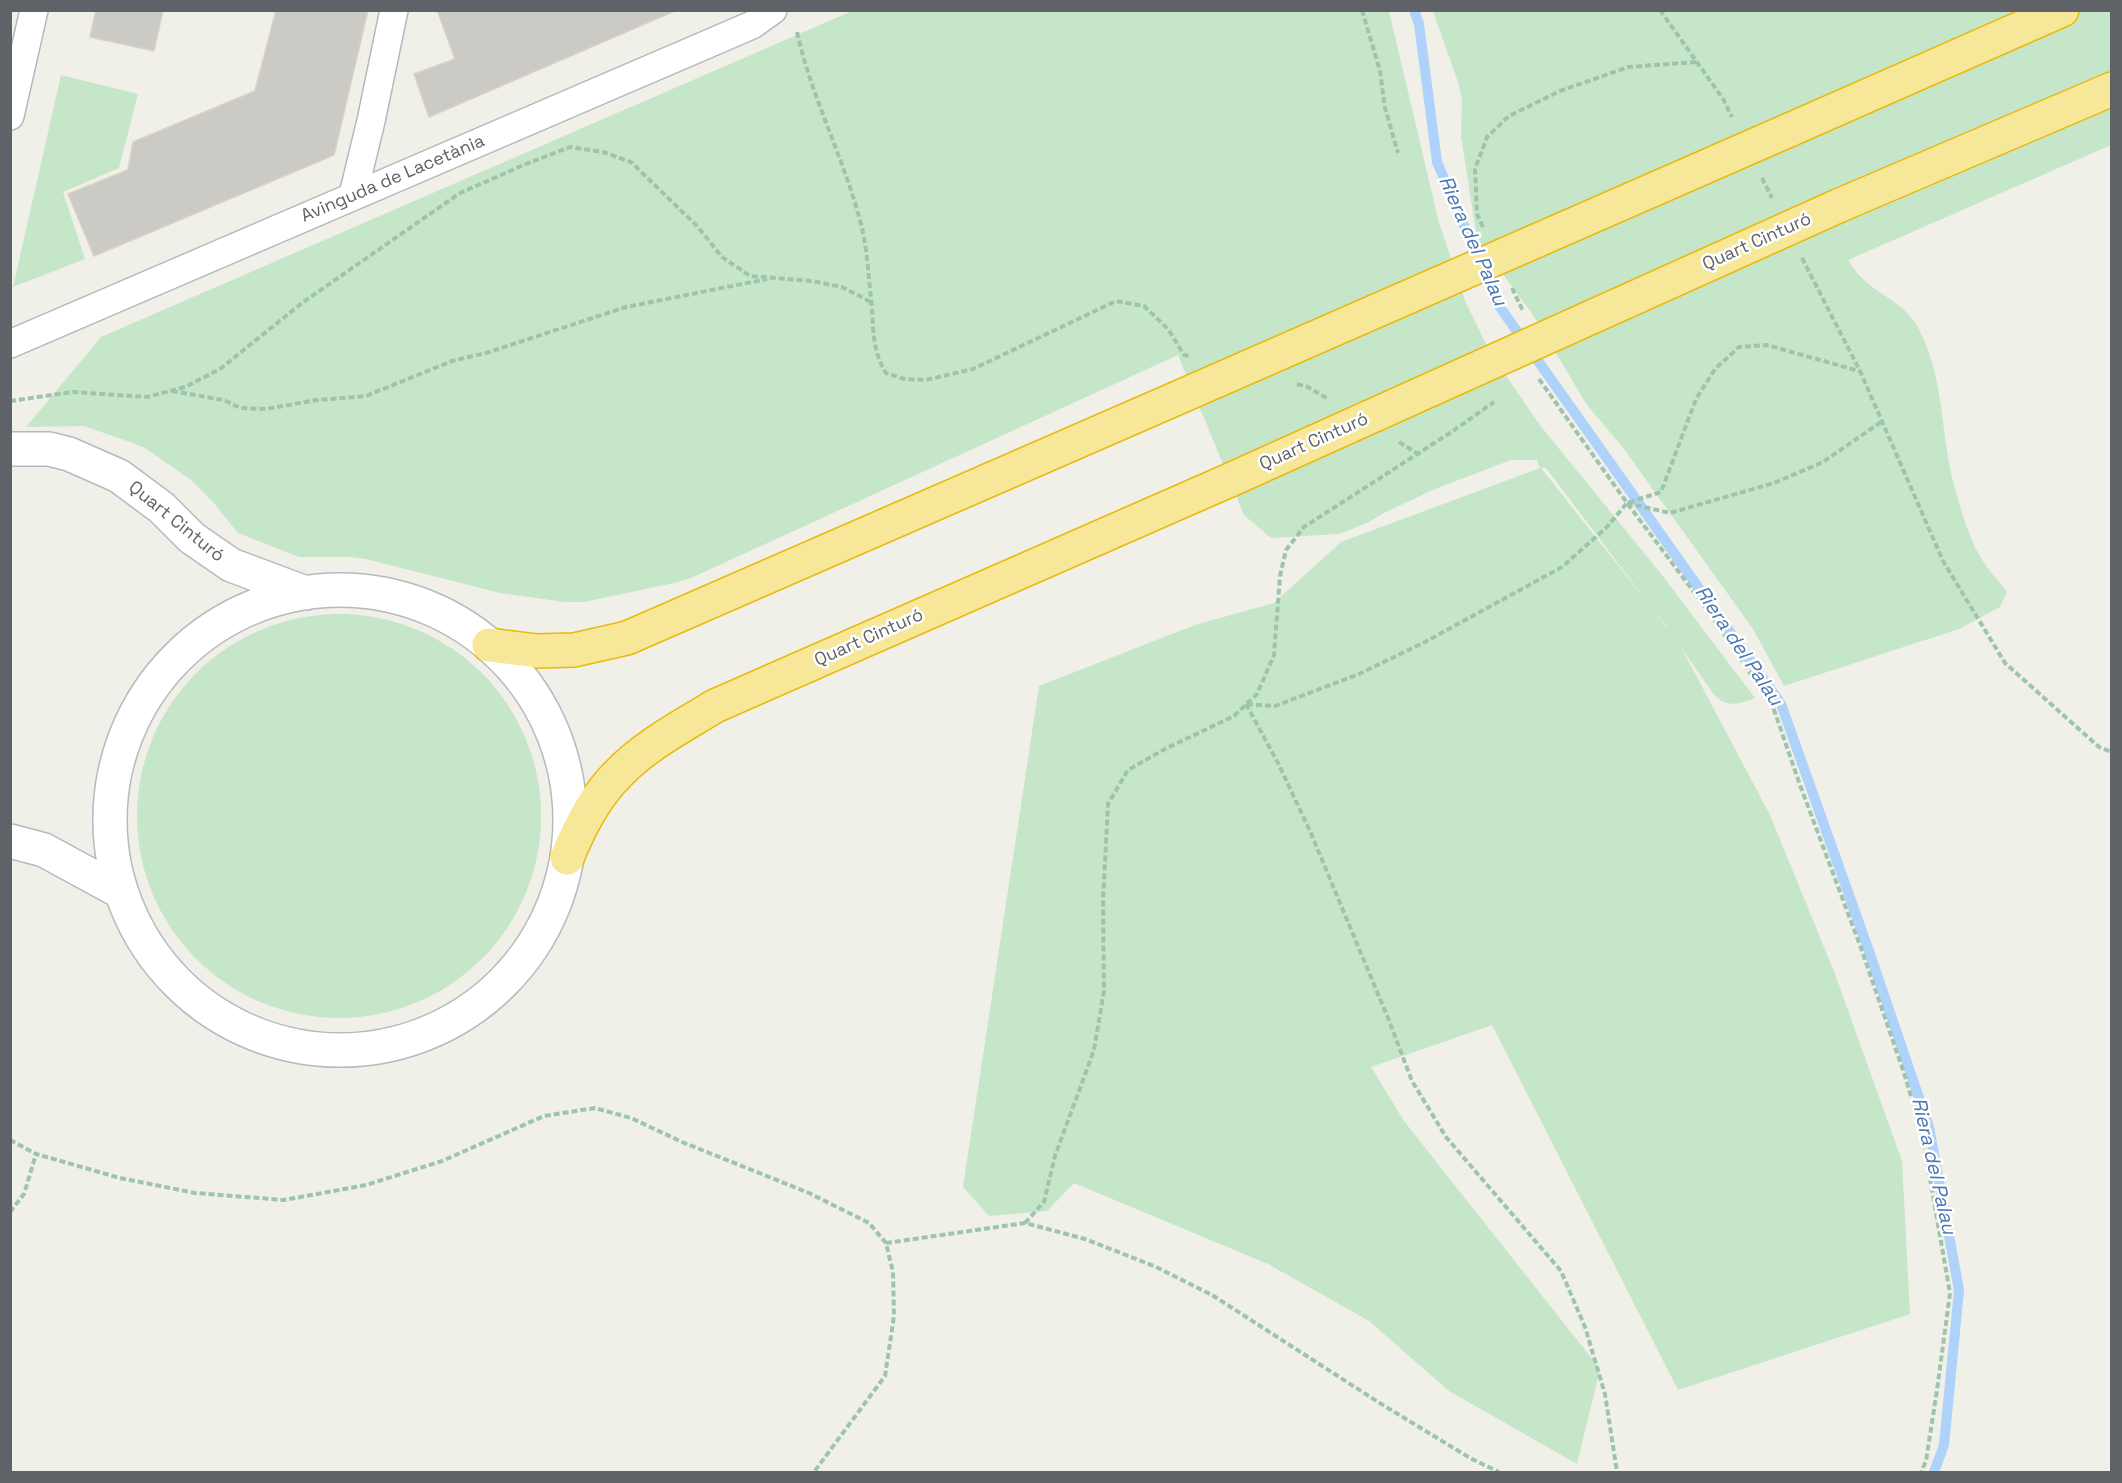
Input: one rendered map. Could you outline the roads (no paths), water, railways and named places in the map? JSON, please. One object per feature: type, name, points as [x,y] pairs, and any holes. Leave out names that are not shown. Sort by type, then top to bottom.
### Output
[{"type":"highway","points":[[489,645],[537,651],[574,650],[627,638],[2062,10]]},
{"type":"highway","name":"Quart Cinturó","points":[[567,858],[577,833],[616,776],[640,754],[714,706],[1230,480],[1838,206],[2112,88]]},
{"type":"main road","name":"Quart Cinturó","points":[[10,449],[49,449],[69,454],[119,476],[162,508],[192,538],[231,565],[306,594]]},
{"type":"main road","points":[[324,591],[360,591],[412,602],[460,624],[489,645],[504,658],[529,688],[549,723],[565,769],[569,799],[567,858],[556,900],[548,920],[525,957],[480,1003],[443,1026],[402,1041],[359,1049],[316,1049],[273,1041],[214,1013],[180,986],[152,954],[133,921],[121,892],[112,849],[110,805],[117,761],[133,719],[171,664],[204,635],[243,613],[263,604],[324,591]]},
{"type":"main road","points":[[10,841],[44,850],[121,892]]},
{"type":"street","points":[[10,116],[16,63],[34,10]]},
{"type":"street","points":[[353,195],[394,10]]},
{"type":"street","name":"Avinguda de Lacetània","points":[[10,344],[752,25],[773,10]]},
{"type":"waterway","name":"Riera del Palau","points":[[1414,10],[1419,24],[1437,162],[1497,303],[1781,704],[1870,954],[1929,1127],[1959,1290],[1944,1445],[1934,1472]]}]
